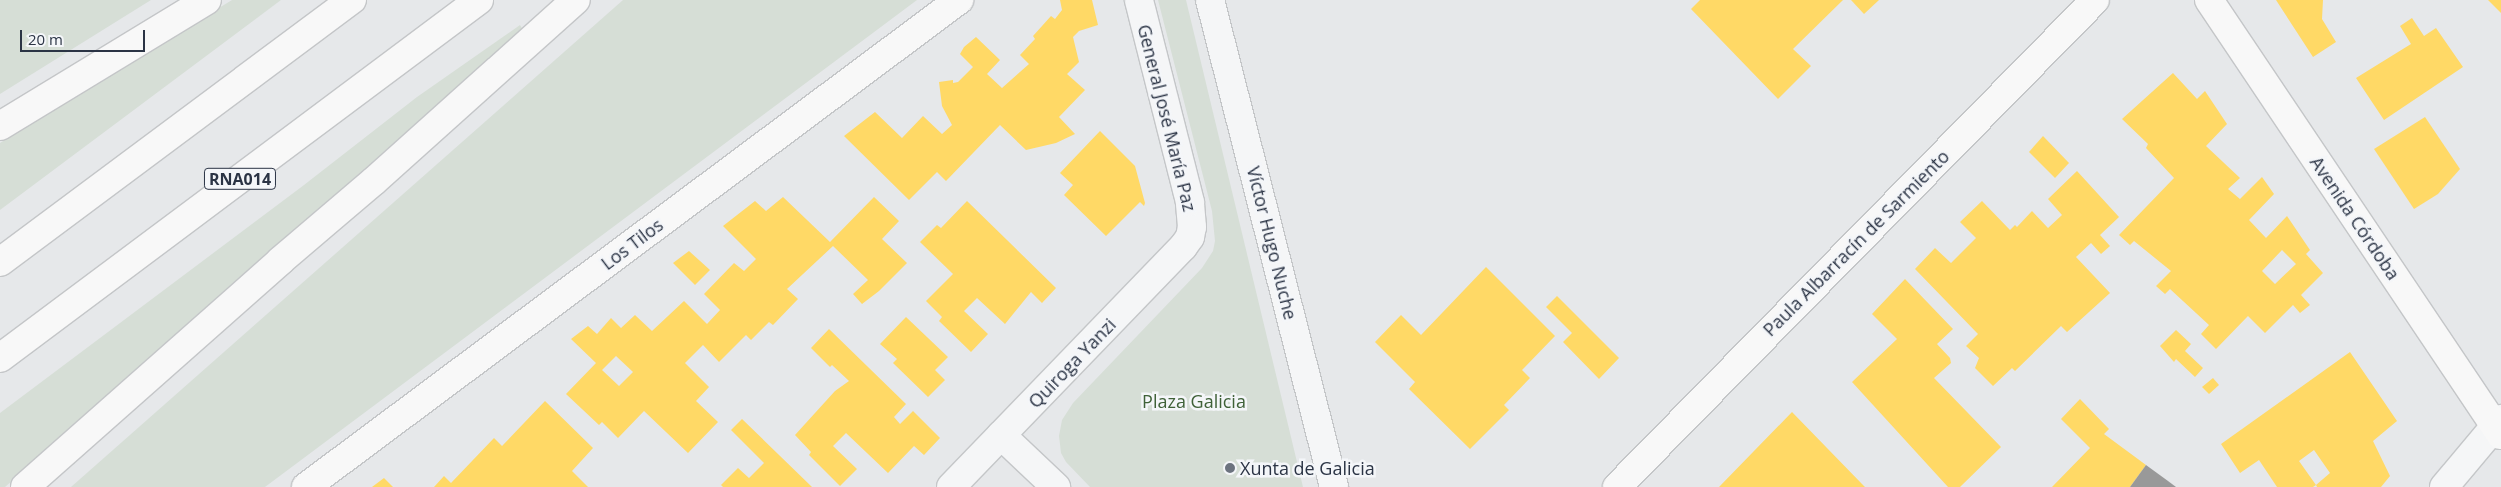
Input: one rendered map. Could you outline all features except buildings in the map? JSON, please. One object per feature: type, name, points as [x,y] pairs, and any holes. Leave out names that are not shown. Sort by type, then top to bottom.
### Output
[{"type":"main road","points":[[0,126],[207,0]]},
{"type":"main road","points":[[0,262],[352,0]]},
{"type":"main road","name":"RNA014","points":[[0,358],[479,0]]},
{"type":"main road","points":[[25,487],[280,261],[374,181],[576,0]]},
{"type":"main road","name":"Los Tilos","points":[[306,487],[959,0]]},
{"type":"main road","name":"Paula Albarracín de Sarmiento","points":[[1616,487],[2095,0]]},
{"type":"main road","name":"Avenida Córdoba","points":[[2209,0],[2499,427]]},
{"type":"street","name":"General José María Paz","points":[[1139,0],[1190,202],[1192,227],[1190,237]]},
{"type":"street","name":"Víctor Hugo Nuche","points":[[1210,0],[1334,487]]},
{"type":"street","name":"Quiroga Yanzi","points":[[951,487],[1183,247],[1190,237]]},
{"type":"street","points":[[2444,487],[2499,427]]},
{"type":"street","points":[[1001,435],[1056,487]]},
{"type":"green space","points":[[0,0],[151,0],[0,94]]},
{"type":"green space","points":[[232,0],[281,0],[0,210],[0,143]]},
{"type":"green space","points":[[623,0],[917,0],[265,487],[71,487]]},
{"type":"green space","name":"Plaza Galicia","points":[[1158,0],[1186,0],[1303,487],[1090,487],[1066,462],[1061,453],[1059,436],[1062,420],[1073,403],[1202,268],[1213,251],[1215,241],[1212,211]]},
{"type":"green space","points":[[520,25],[523,30],[5,487],[0,487],[0,413],[304,185],[417,97]]},
{"type":"place","name":"Xunta de Galicia","points":[[1230,468]]}]
